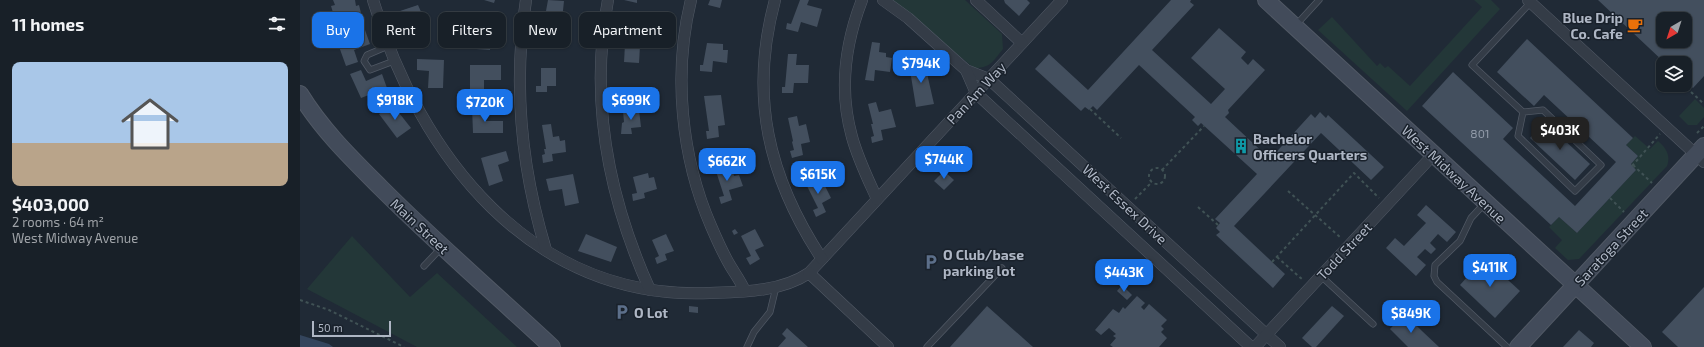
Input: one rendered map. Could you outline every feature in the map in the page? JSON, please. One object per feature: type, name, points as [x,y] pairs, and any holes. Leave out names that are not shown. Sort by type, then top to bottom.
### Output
[{"type":"street","name":"Pan Am Way","points":[[373,0],[377,12]]},
{"type":"street","points":[[526,0],[520,64],[522,135],[533,202],[546,250]]},
{"type":"street","points":[[608,0],[603,35],[600,85],[605,142],[614,191],[624,227],[650,290]]},
{"type":"street","points":[[692,0],[684,47],[682,71],[684,121],[688,148],[701,202],[710,225],[745,291]]},
{"type":"street","points":[[775,0],[769,24],[763,73],[766,123],[771,149],[790,204],[822,258]]},
{"type":"street","points":[[862,0],[852,29],[848,49],[845,69],[846,104],[852,136],[858,157],[877,199]]},
{"type":"street","name":"West Essex Drive","points":[[883,0],[908,18],[966,70],[989,79],[1280,347]]},
{"type":"street","points":[[976,0],[1022,43]]},
{"type":"street","name":"Pan Am Way","points":[[389,48],[413,102],[462,177],[499,215],[546,250],[563,260],[599,276],[650,290],[700,294],[745,291],[794,283],[808,273],[1062,0]]},
{"type":"street","name":"West Midway Avenue","points":[[1266,0],[1643,347]]},
{"type":"street","points":[[1529,1],[1666,127],[1700,149]]},
{"type":"street","name":"West Essex Drive","points":[[966,70],[976,93],[1251,347]]},
{"type":"street","name":"Main Street","points":[[300,94],[320,123],[338,144],[404,212],[552,347]]},
{"type":"street","name":"Saratoga Street","points":[[1518,347],[1700,149]]},
{"type":"street","name":"Todd Street","points":[[1255,347],[1433,155]]},
{"type":"street","points":[[1078,186],[1091,173]]},
{"type":"street","points":[[1153,257],[1167,243]]},
{"type":"street","points":[[808,273],[888,347]]},
{"type":"lane","points":[[1294,27],[1319,0]]},
{"type":"lane","points":[[1522,112],[1518,136],[1575,191],[1600,165],[1543,110],[1522,112],[1472,65],[1529,1]]},
{"type":"lane","points":[[384,48],[367,56],[364,61],[370,70],[394,61]]},
{"type":"lane","points":[[1485,203],[1472,218],[1460,241],[1435,265],[1434,276],[1437,282],[1507,347]]},
{"type":"lane","points":[[424,266],[442,247]]},
{"type":"lane","points":[[927,347],[1002,268]]},
{"type":"lane","points":[[1321,276],[1373,324]]},
{"type":"lane","points":[[747,347],[754,332],[770,312],[776,287]]},
{"type":"path","points":[[1691,92],[1704,104]]},
{"type":"path","points":[[1090,109],[1121,138]]},
{"type":"path","points":[[1162,170],[1204,126]]},
{"type":"path","points":[[1700,149],[1704,126]]},
{"type":"path","points":[[1654,185],[1632,165],[1666,127]]},
{"type":"path","points":[[1157,168],[1162,170],[1165,176],[1163,181],[1159,184],[1152,182],[1149,177],[1150,172],[1157,168]]},
{"type":"path","points":[[1272,262],[1354,173],[1379,198]]},
{"type":"path","points":[[1133,202],[1152,182]]},
{"type":"path","points":[[1288,191],[1342,239]]},
{"type":"path","points":[[1610,198],[1627,215]]},
{"type":"path","points":[[1198,207],[1218,225]]},
{"type":"path","points":[[1277,257],[1304,280]]},
{"type":"path","points":[[300,300],[329,310],[404,347]]},
{"type":"green space","points":[[891,0],[965,0],[1002,34],[1003,49],[988,65],[980,68],[974,68]]},
{"type":"green space","points":[[1474,0],[1491,0],[1500,9],[1407,111],[1318,30],[1332,17],[1377,66],[1380,63],[1385,68],[1388,66],[1410,86],[1482,7]]},
{"type":"green space","points":[[1695,99],[1704,108],[1704,117],[1697,125],[1688,125],[1679,116]]},
{"type":"green space","points":[[1635,136],[1650,149],[1658,141],[1668,155],[1667,166],[1579,259],[1568,260],[1555,248],[1562,240],[1549,227],[1559,217],[1577,233],[1636,170],[1631,164],[1638,156],[1626,145]]},
{"type":"green space","points":[[352,236],[410,297],[437,273],[517,347],[417,347],[307,289]]},
{"type":"water","points":[[300,335],[329,344],[333,347],[300,347]]},
{"type":"building","points":[[333,0],[355,0],[356,6],[359,5],[361,12],[333,12],[331,6],[335,5]]},
{"type":"building","points":[[484,0],[495,0],[494,3]]},
{"type":"building","points":[[548,0],[564,1],[563,12],[545,12]]},
{"type":"building","points":[[624,0],[637,0],[637,3]]},
{"type":"building","points":[[710,0],[722,0],[720,8],[708,5]]},
{"type":"building","points":[[800,0],[809,0],[807,5],[822,9],[817,27],[801,22],[798,32],[786,29],[787,23],[791,24]]},
{"type":"building","points":[[1004,0],[1027,0],[1030,3],[1019,16],[1005,3]]},
{"type":"building","name":"Bachelor Officers Quarters","points":[[1171,0],[1191,0],[1190,2],[1194,5],[1152,50],[1211,104],[1225,89],[1191,58],[1219,28],[1246,52],[1241,58],[1248,65],[1253,59],[1265,70],[1228,110],[1229,113],[1225,117],[1270,159],[1311,114],[1315,118],[1320,112],[1326,118],[1328,115],[1384,167],[1371,180],[1321,133],[1234,226],[1285,274],[1273,288],[1216,235],[1220,232],[1216,228],[1220,223],[1215,219],[1257,174],[1201,123],[1198,126],[1192,120],[1195,117],[1139,65],[1097,110],[1093,106],[1089,110],[1085,107],[1081,111],[1035,69],[1049,54],[1088,90]]},
{"type":"building","points":[[1598,0],[1704,0],[1704,76],[1693,88],[1692,56],[1658,56]]},
{"type":"building","points":[[418,5],[421,12],[400,12]]},
{"type":"building","points":[[364,30],[370,44],[364,46]]},
{"type":"building","points":[[1527,39],[1633,138],[1626,145],[1638,156],[1631,164],[1636,170],[1577,233],[1559,217],[1551,225],[1422,106],[1453,72],[1513,128],[1503,139],[1575,206],[1616,162],[1544,95],[1534,106],[1497,72]]},
{"type":"building","points":[[872,42],[880,43],[879,52],[886,53],[886,57],[892,58],[890,72],[875,70],[874,81],[865,80]]},
{"type":"building","points":[[707,43],[723,44],[723,50],[728,50],[727,63],[713,61],[712,72],[700,71],[700,65],[703,65]]},
{"type":"building","points":[[340,48],[359,48],[354,50],[358,62],[346,66]]},
{"type":"building","points":[[476,48],[490,48],[490,50]]},
{"type":"building","points":[[625,48],[640,48],[639,63],[624,62]]},
{"type":"building","points":[[788,54],[797,54],[796,65],[809,65],[808,83],[794,83],[793,93],[782,93],[782,87],[785,87]]},
{"type":"building","points":[[417,59],[444,60],[443,88],[428,88],[429,71],[417,70]]},
{"type":"building","points":[[927,61],[928,68],[926,69],[934,104],[916,107],[909,64]]},
{"type":"building","points":[[470,65],[501,65],[501,80],[484,80],[484,92],[470,92]]},
{"type":"building","points":[[541,68],[556,68],[556,86],[547,86],[547,92],[536,92],[536,86],[541,86]]},
{"type":"building","points":[[361,70],[366,81],[382,74],[387,88],[361,98],[350,74]]},
{"type":"building","points":[[721,95],[725,125],[718,126],[719,137],[707,139],[706,131],[709,131],[704,96]]},
{"type":"building","points":[[876,102],[879,112],[891,109],[896,127],[881,130],[883,140],[872,143],[871,137],[874,136],[871,124],[873,124],[868,104]]},
{"type":"building","points":[[392,104],[411,128],[397,138],[379,114]]},
{"type":"building","points":[[472,107],[485,107],[485,121],[503,121],[503,133],[473,133]]},
{"type":"building","points":[[639,110],[641,127],[631,128],[632,134],[621,134],[622,123],[624,122],[623,111]]},
{"type":"building","points":[[797,116],[799,126],[806,124],[810,142],[801,144],[803,155],[792,158],[790,151],[794,150],[788,118]]},
{"type":"building","points":[[1545,122],[1590,164],[1575,180],[1530,138]]},
{"type":"building","points":[[551,124],[553,137],[559,136],[560,141],[565,140],[566,152],[552,154],[553,161],[543,163],[542,155],[545,154],[544,149],[546,149],[542,125]]},
{"type":"building","points":[[506,151],[509,161],[498,165],[503,181],[489,186],[481,158]]},
{"type":"building","points":[[723,163],[725,171],[732,169],[734,176],[739,175],[743,186],[729,190],[732,200],[721,204],[719,197],[724,196],[714,165]]},
{"type":"building","points":[[944,171],[954,180],[944,190],[934,181]]},
{"type":"building","points":[[648,173],[649,178],[654,177],[657,189],[644,193],[645,198],[633,201],[632,194],[637,193],[633,177]]},
{"type":"building","points":[[573,174],[579,203],[565,206],[562,189],[549,191],[546,179]]},
{"type":"building","points":[[812,176],[816,185],[823,182],[831,198],[822,203],[826,212],[816,217],[813,210],[818,208],[804,180]]},
{"type":"building","points":[[1426,205],[1456,232],[1447,242],[1438,234],[1430,243],[1436,249],[1431,254],[1425,249],[1417,257],[1426,265],[1416,276],[1386,248],[1395,238],[1404,246],[1426,223],[1417,215]]},
{"type":"building","points":[[735,229],[738,233],[734,235],[732,231]]},
{"type":"building","points":[[755,229],[764,246],[755,250],[760,259],[750,265],[746,258],[751,256],[741,236]]},
{"type":"building","points":[[586,234],[617,247],[611,262],[578,251]]},
{"type":"building","points":[[666,234],[674,251],[665,254],[667,260],[657,264],[655,258],[659,256],[652,240]]},
{"type":"building","points":[[1484,258],[1520,291],[1495,318],[1460,285]]},
{"type":"building","points":[[1122,285],[1132,295],[1127,300],[1117,291]]},
{"type":"building","points":[[1704,287],[1704,347],[1678,347],[1662,332]]},
{"type":"building","points":[[1137,296],[1145,303],[1141,307],[1144,310],[1149,304],[1167,320],[1161,326],[1164,329],[1161,332],[1167,338],[1159,347],[1113,347],[1110,345],[1116,338],[1113,336],[1116,334],[1109,328],[1101,335],[1095,330],[1113,309],[1119,313],[1123,307],[1125,309]]},
{"type":"building","points":[[689,306],[698,307],[698,313],[689,312]]},
{"type":"building","points":[[987,306],[1033,347],[950,347]]},
{"type":"building","points":[[1332,306],[1344,316],[1316,347],[1312,347],[1302,338]]},
{"type":"building","points":[[1404,314],[1439,347],[1408,347],[1390,329]]},
{"type":"building","points":[[787,328],[808,347],[778,347],[786,338],[782,334]]},
{"type":"building","points":[[1579,330],[1594,343],[1591,347],[1563,347]]},
{"type":"place","name":"Blue Drip Co. Cafe","points":[[1635,25]]},
{"type":"place","name":"Bachelor Officers Quarters","points":[[1241,146]]},
{"type":"place","name":"O Club/base parking lot","points":[[931,262]]},
{"type":"place","name":"O Lot","points":[[622,312]]}]
